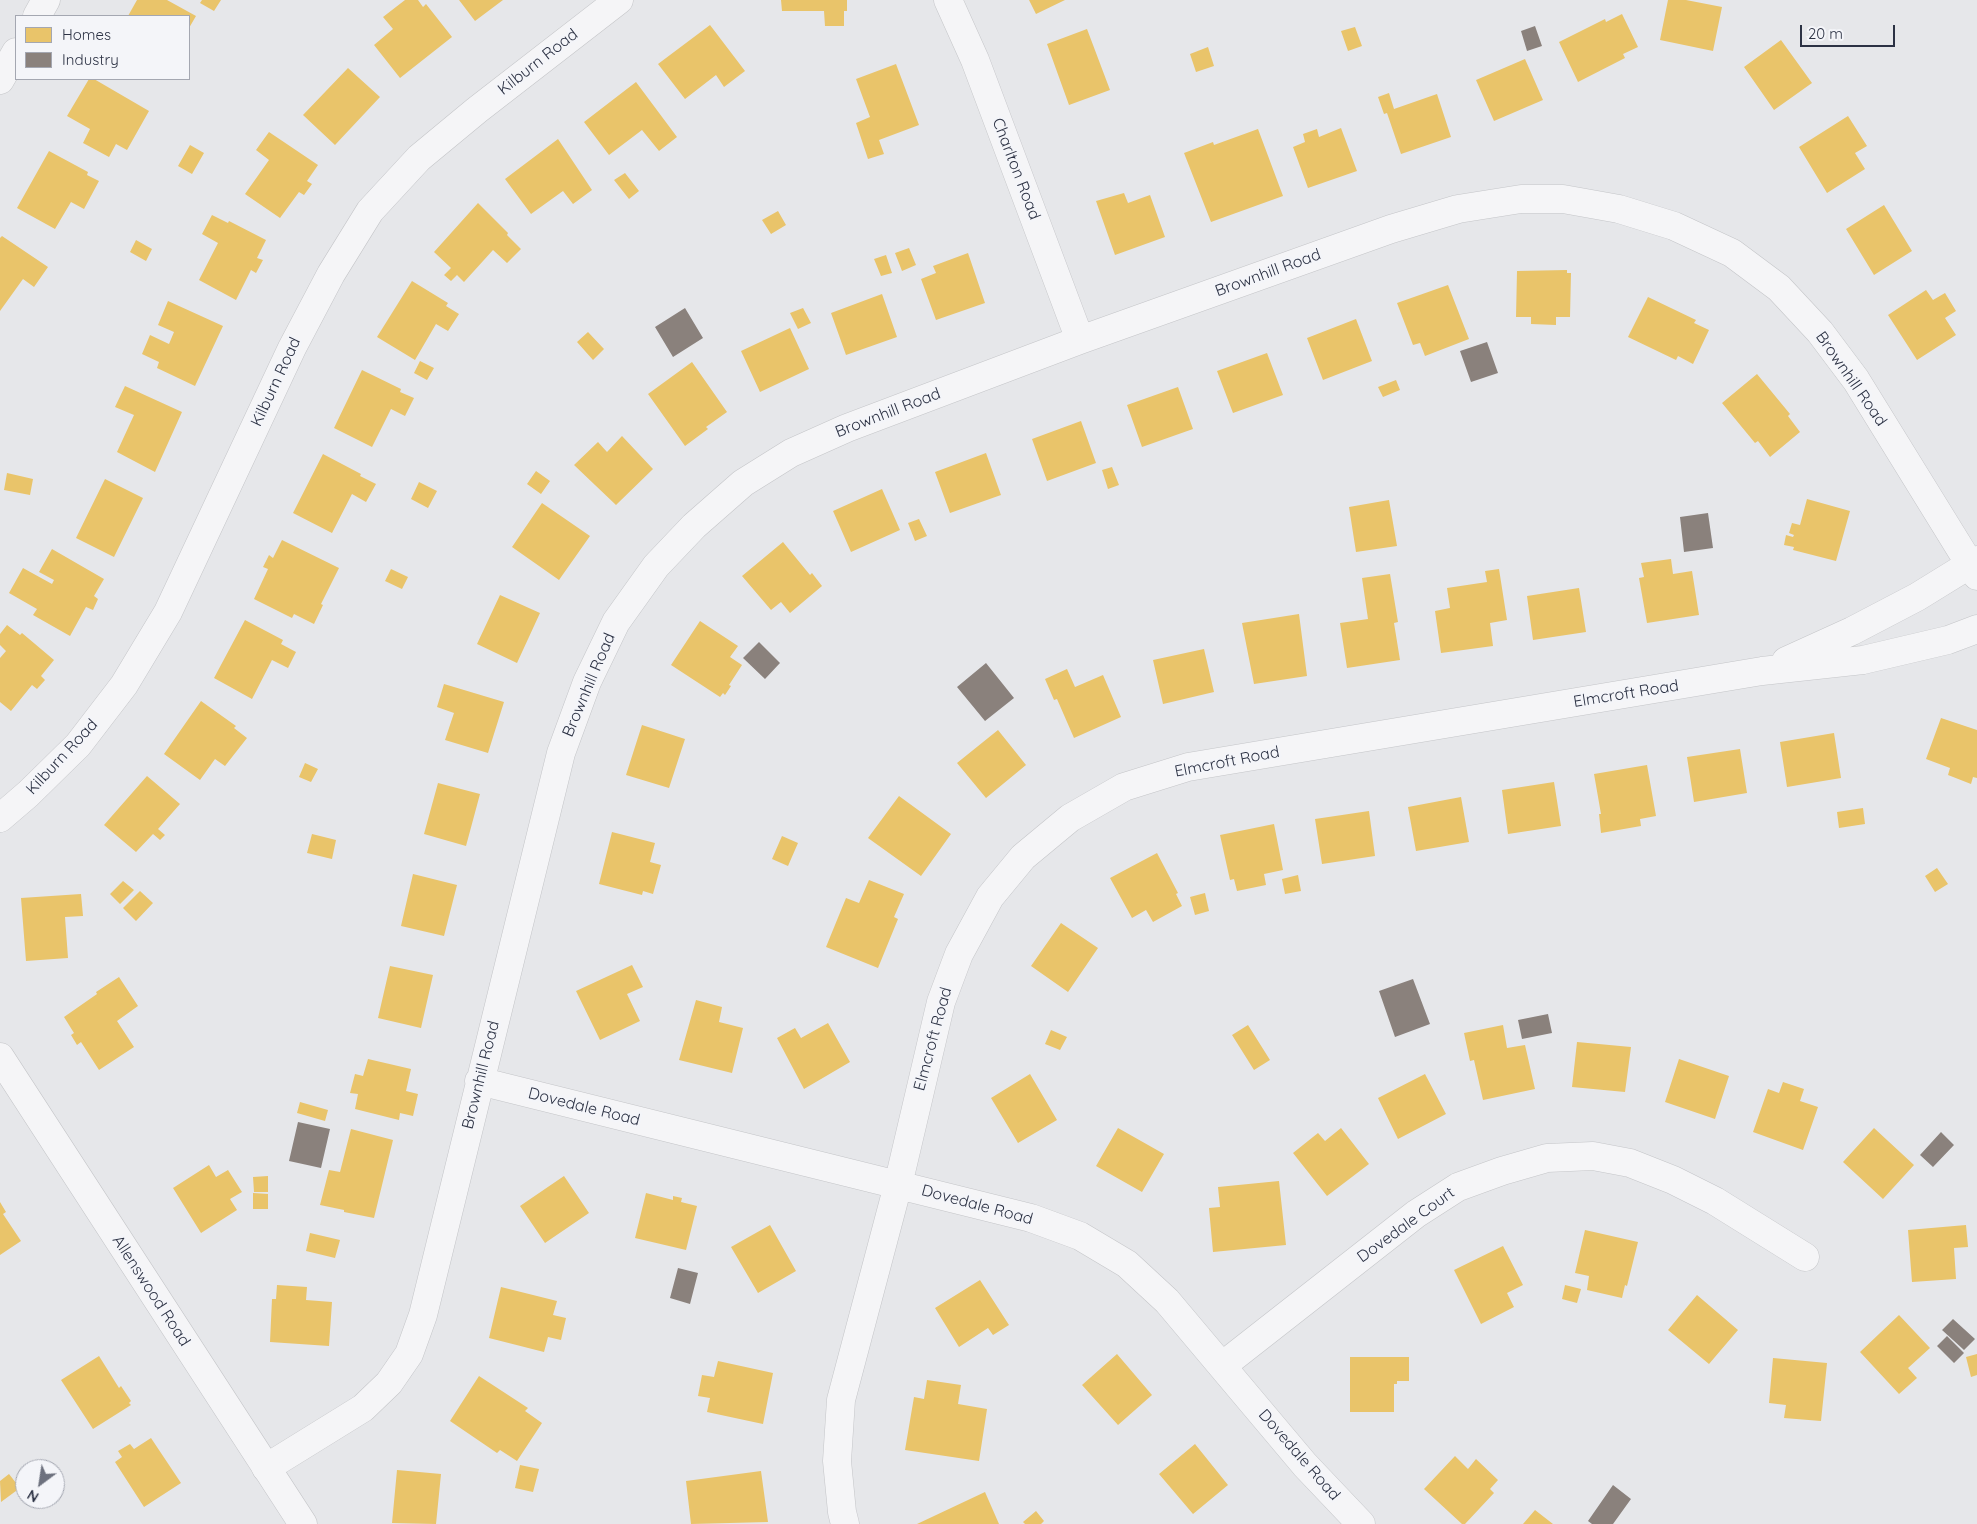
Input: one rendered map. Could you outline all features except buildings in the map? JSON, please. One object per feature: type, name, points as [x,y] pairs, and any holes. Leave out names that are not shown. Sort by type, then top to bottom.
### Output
[{"type":"street","points":[[38,15],[46,0]]},
{"type":"street","name":"Kilburn Road","points":[[0,818],[28,794],[78,745],[124,685],[164,620],[292,348],[331,274],[370,211],[419,158],[477,110],[619,0]]},
{"type":"street","name":"Charlton Road","points":[[948,0],[975,60],[1080,340]]},
{"type":"street","points":[[0,80],[15,54]]},
{"type":"street","name":"Brownhill Road","points":[[266,1468],[363,1408],[389,1384],[409,1354],[423,1315],[561,753],[586,682],[616,622],[656,566],[694,526],[743,484],[791,453],[847,428],[1080,340],[1390,229],[1458,208],[1521,199],[1563,199],[1619,209],[1674,226],[1732,254],[1779,288],[1820,332],[1856,380],[1974,567]]},
{"type":"street","name":"Elmcroft Road","points":[[1762,671],[1852,631],[1974,567]]},
{"type":"street","name":"Elmcroft Road","points":[[845,1524],[837,1461],[841,1400],[898,1184],[940,1002],[959,954],[990,897],[1023,857],[1070,818],[1124,787],[1188,767],[1762,671],[1863,660],[1948,640],[1977,629]]},
{"type":"street","name":"Allenswood Road","points":[[0,1057],[303,1524]]},
{"type":"street","name":"Dovedale Road","points":[[479,1081],[1031,1218],[1080,1236],[1127,1264],[1167,1301],[1305,1465],[1361,1524]]},
{"type":"street","name":"Dovedale Court","points":[[1222,1366],[1416,1214],[1458,1187],[1502,1170],[1547,1158],[1593,1156],[1630,1163],[1673,1180],[1715,1201],[1805,1257]]}]
